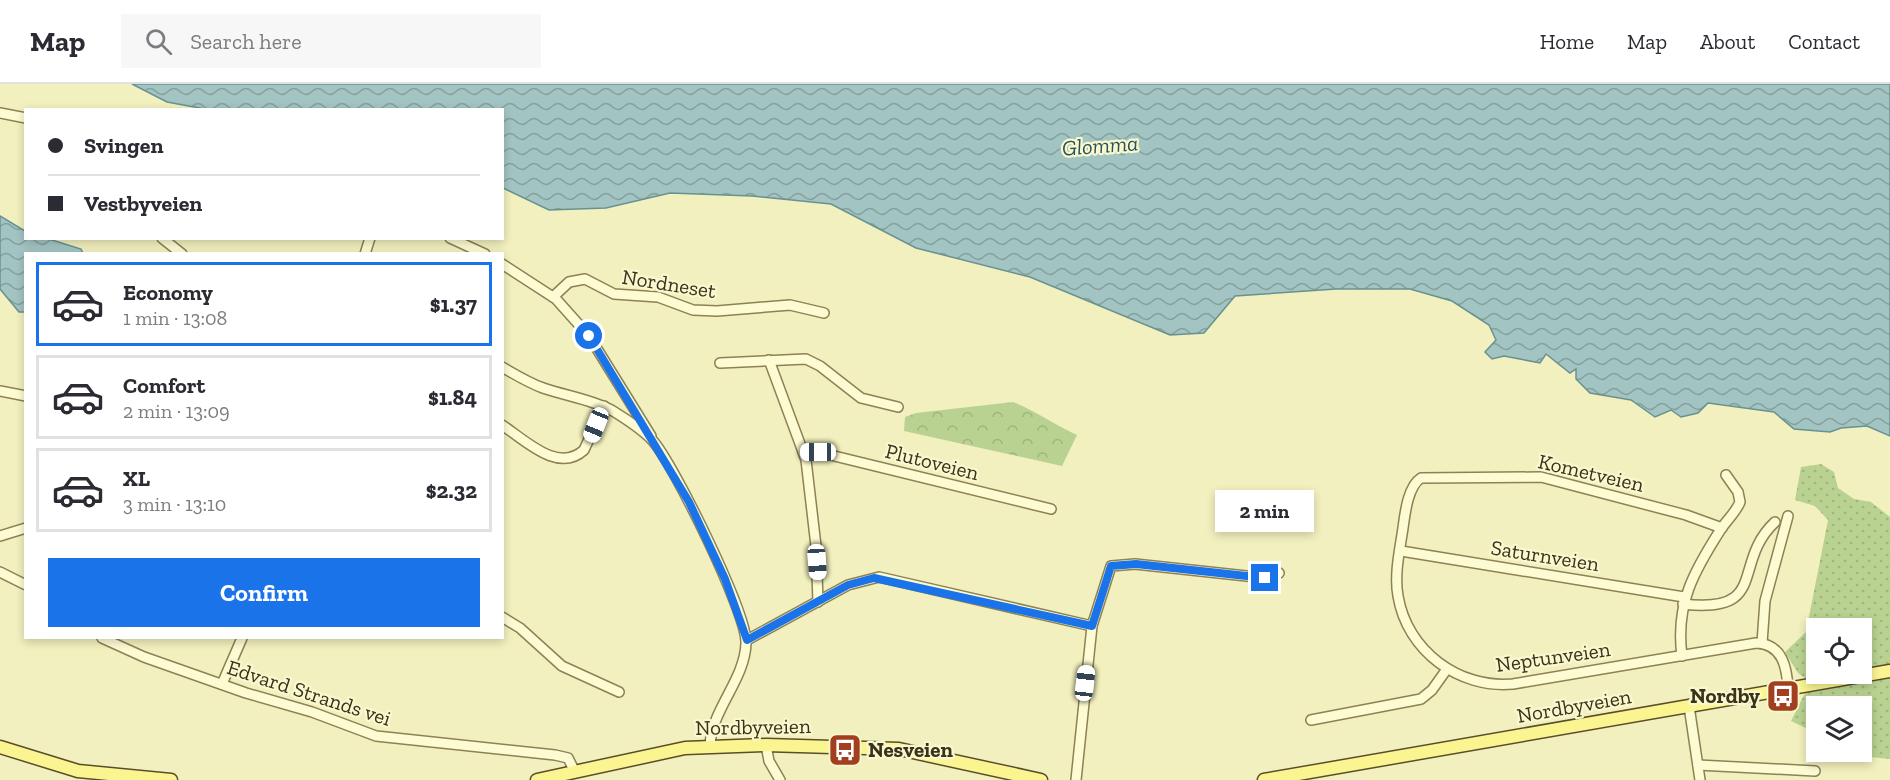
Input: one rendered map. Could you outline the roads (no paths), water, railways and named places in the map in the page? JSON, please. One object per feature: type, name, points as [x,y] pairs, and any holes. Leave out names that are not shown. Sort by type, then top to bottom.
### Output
[{"type":"main road","name":"Nordbyveien","points":[[1264,780],[1890,671]]},
{"type":"main road","name":"Nordbyveien","points":[[537,780],[671,750],[710,746],[766,745],[898,749],[1041,780]]},
{"type":"main road","points":[[0,747],[78,771],[171,780]]},
{"type":"street","points":[[0,113],[24,118]]},
{"type":"street","points":[[164,240],[180,252]]},
{"type":"street","points":[[454,240],[481,252]]},
{"type":"street","points":[[504,265],[553,297],[594,341],[689,502],[717,560],[747,640],[743,660],[714,727],[710,746]]},
{"type":"street","name":"Nordneset","points":[[553,297],[569,282],[585,279],[614,294],[658,297],[693,310],[717,311],[790,305],[824,313]]},
{"type":"street","points":[[720,363],[795,358],[810,360],[861,398],[898,407]]},
{"type":"street","points":[[769,360],[804,452],[816,546],[818,602]]},
{"type":"street","points":[[504,368],[537,385],[614,411],[653,441]]},
{"type":"street","points":[[0,391],[24,396]]},
{"type":"street","points":[[614,411],[629,399]]},
{"type":"street","points":[[504,426],[550,457],[567,459],[584,450],[603,406]]},
{"type":"street","name":"Plutoveien","points":[[804,452],[818,452],[1051,509]]},
{"type":"street","points":[[1682,656],[1680,630],[1684,600],[1722,528],[1740,502],[1738,492],[1726,475]]},
{"type":"street","name":"Kometveien","points":[[1415,483],[1425,477],[1541,477],[1686,515],[1722,528]]},
{"type":"street","name":"Neptunveien","points":[[1415,483],[1405,513],[1397,581],[1404,618],[1421,646],[1447,669],[1473,681],[1506,685],[1762,643]]},
{"type":"street","points":[[1788,516],[1765,601],[1762,643],[1776,650],[1784,661],[1788,689]]},
{"type":"street","name":"Saturnveien","points":[[1401,551],[1718,606],[1736,597],[1743,588],[1761,540],[1775,522]]},
{"type":"street","points":[[0,536],[24,529]]},
{"type":"street","points":[[1076,780],[1092,626],[1111,566],[1136,564],[1265,578],[1279,573]]},
{"type":"street","points":[[0,572],[24,584]]},
{"type":"street","points":[[747,640],[858,581],[883,578],[1092,626]]},
{"type":"street","points":[[504,618],[520,628],[562,666],[619,692]]},
{"type":"street","name":"Edvard Strands vei","points":[[104,639],[132,653],[312,712],[376,736],[477,749],[555,755],[570,760],[575,772]]},
{"type":"street","points":[[222,684],[242,639]]},
{"type":"street","points":[[1311,720],[1421,699],[1432,690],[1447,669]]},
{"type":"street","points":[[1689,706],[1700,780]]},
{"type":"street","points":[[766,745],[769,761],[780,780]]},
{"type":"street","points":[[1698,765],[1815,771]]},
{"type":"water","name":"Glomma","points":[[132,84],[1890,84],[1890,436],[1867,426],[1841,428],[1830,432],[1794,429],[1774,412],[1708,403],[1698,413],[1681,417],[1671,410],[1655,417],[1631,400],[1590,393],[1576,379],[1576,369],[1570,373],[1546,354],[1540,363],[1504,356],[1492,359],[1485,352],[1496,340],[1489,325],[1452,301],[1410,289],[1336,289],[1235,296],[1204,333],[1170,335],[1030,277],[916,248],[831,204],[752,196],[670,193],[606,208],[549,210],[504,188],[504,108],[200,108],[167,102]]},
{"type":"water","points":[[0,216],[24,230],[24,240],[52,240],[81,249],[82,252],[24,252],[24,312],[19,312],[0,289]]},
{"type":"place","name":"Nordby","points":[[1783,696]]},
{"type":"place","name":"Nesveien","points":[[845,750]]}]
